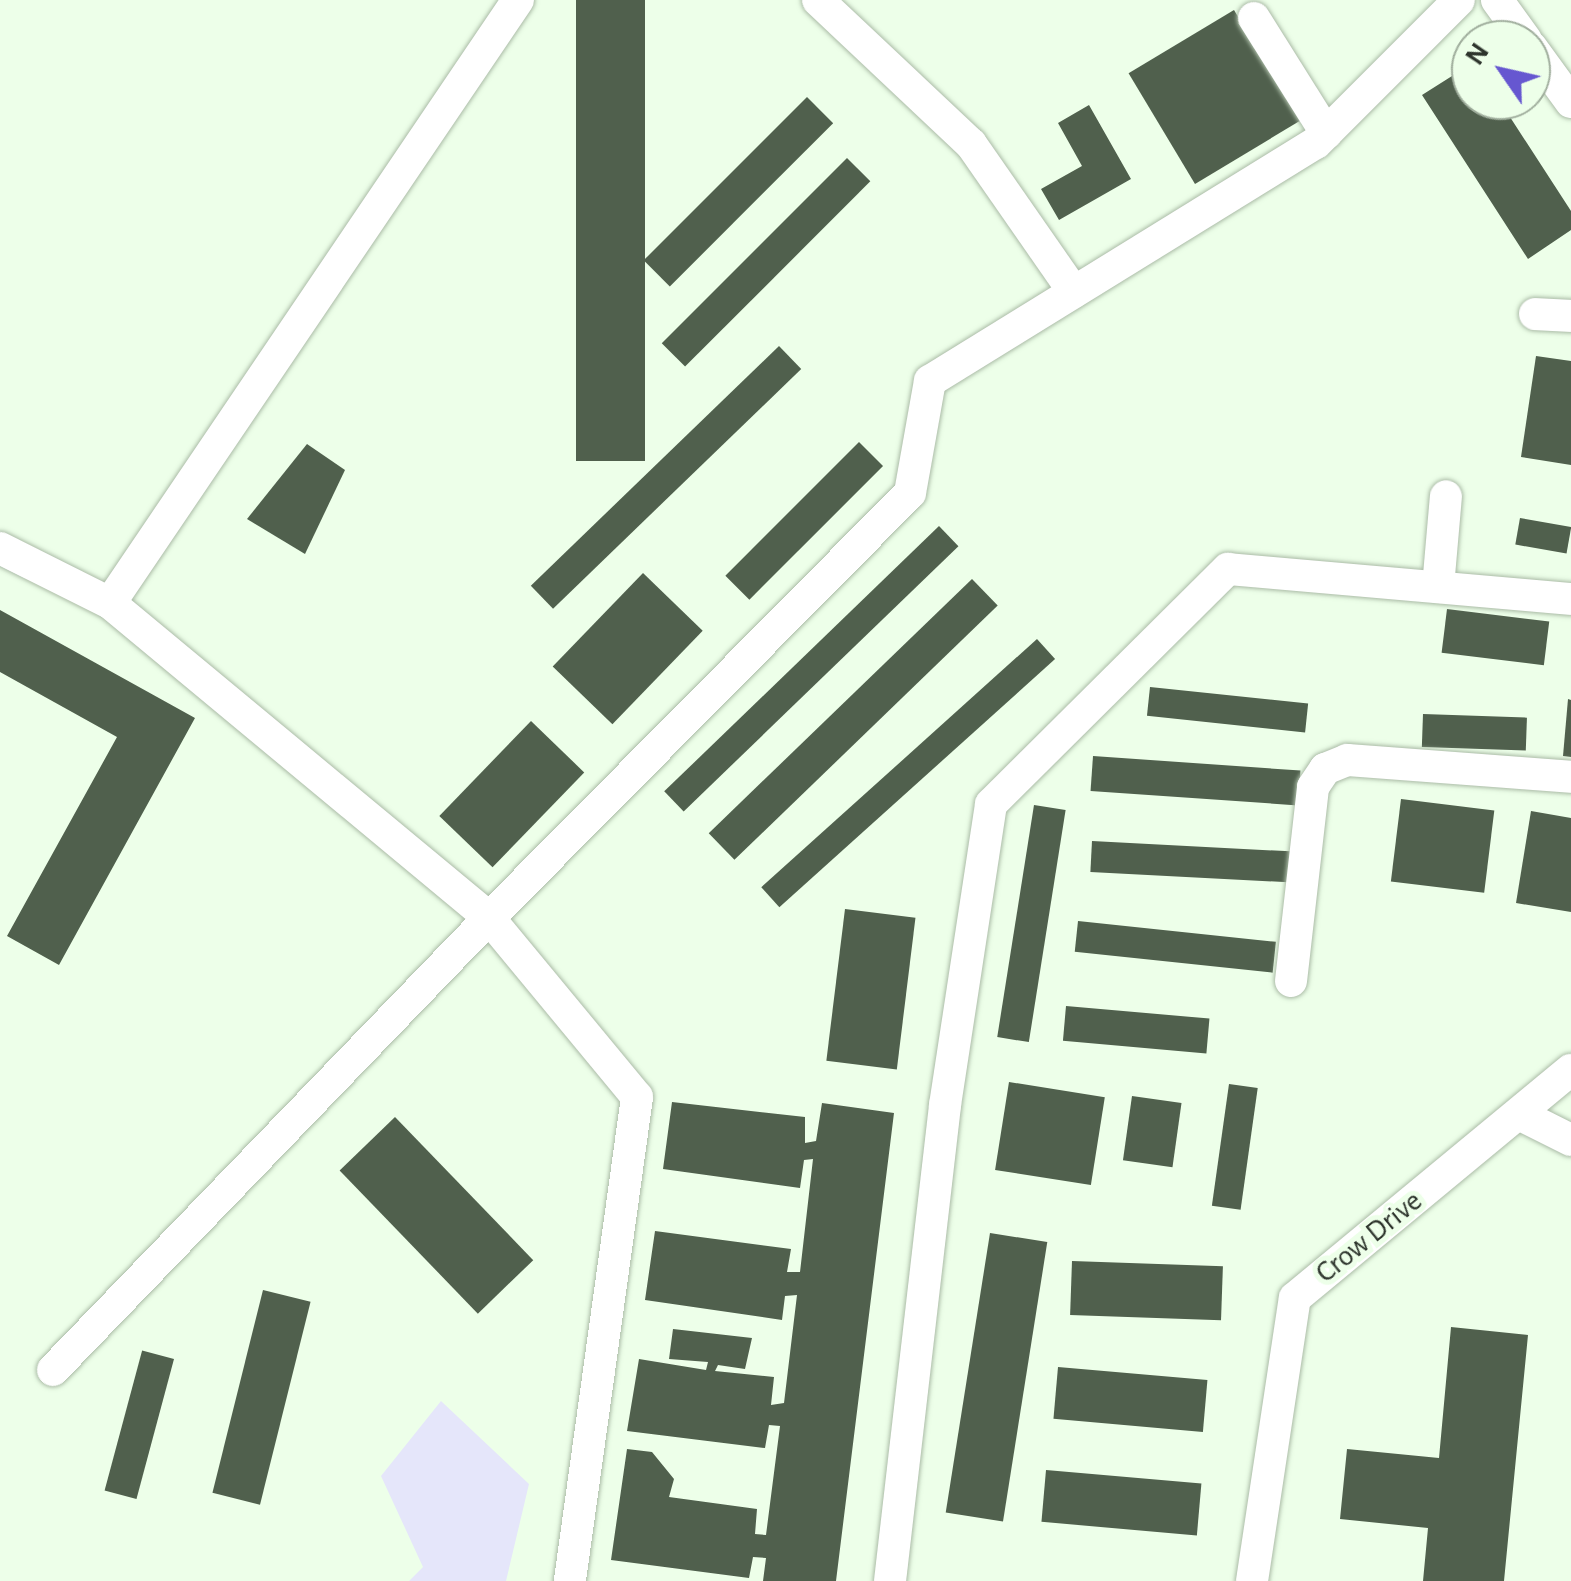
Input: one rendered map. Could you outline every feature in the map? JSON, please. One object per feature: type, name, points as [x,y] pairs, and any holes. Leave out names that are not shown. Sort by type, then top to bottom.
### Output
[{"type":"lane","points":[[110,603],[518,0]]},
{"type":"lane","points":[[818,0],[971,144],[1074,292]]},
{"type":"lane","points":[[53,1370],[489,918],[910,493],[930,382],[1326,133],[1460,0]]},
{"type":"lane","points":[[1254,18],[1326,133]]},
{"type":"lane","points":[[1551,74],[1571,102]]},
{"type":"lane","points":[[1535,314],[1571,316]]},
{"type":"lane","points":[[1438,588],[1446,496]]},
{"type":"lane","points":[[0,548],[110,603],[489,918],[637,1097],[570,1581]]},
{"type":"lane","points":[[890,1581],[946,1105],[991,804],[1228,570],[1571,599]]},
{"type":"lane","points":[[1291,981],[1312,786],[1324,769],[1347,760],[1571,777]]},
{"type":"lane","name":"Crow Drive","points":[[1252,1581],[1296,1298],[1571,1070]]},
{"type":"lane","points":[[1519,1114],[1571,1140]]},
{"type":"shaded area","points":[[441,1401],[529,1484],[506,1581],[409,1581],[423,1567],[381,1476]]},
{"type":"building","points":[[576,0],[645,0],[645,461],[576,461]]},
{"type":"building","points":[[1234,10],[1300,121],[1195,184],[1129,73]]},
{"type":"building","points":[[1451,77],[1451,120],[1512,120],[1571,211],[1571,230],[1528,259],[1422,95]]},
{"type":"building","points":[[807,97],[833,123],[670,287],[644,260]]},
{"type":"building","points":[[1089,105],[1131,179],[1059,220],[1041,189],[1082,166],[1058,123]]},
{"type":"building","points":[[847,158],[870,181],[685,367],[662,343]]},
{"type":"building","points":[[779,346],[801,369],[553,609],[531,586]]},
{"type":"building","points":[[1536,356],[1571,361],[1571,465],[1521,457]]},
{"type":"building","points":[[859,442],[883,466],[749,600],[725,576]]},
{"type":"building","points":[[307,444],[345,470],[305,554],[247,519]]},
{"type":"building","points":[[1520,518],[1571,527],[1567,554],[1515,545]]},
{"type":"building","points":[[939,526],[958,546],[684,812],[664,791]]},
{"type":"building","points":[[643,573],[703,631],[612,724],[553,667]]},
{"type":"building","points":[[972,579],[998,606],[734,860],[709,833]]},
{"type":"building","points":[[1447,609],[1549,622],[1544,665],[1442,653]]},
{"type":"building","points":[[0,610],[195,718],[59,965],[7,936],[117,737],[0,672]]},
{"type":"building","points":[[1037,639],[1055,659],[779,907],[761,887]]},
{"type":"building","points":[[1150,687],[1308,704],[1305,732],[1147,716]]},
{"type":"building","points":[[1568,699],[1571,700],[1571,757],[1563,756]]},
{"type":"building","points":[[1423,714],[1527,718],[1526,751],[1422,747]]},
{"type":"building","points":[[531,721],[584,772],[493,867],[439,816]]},
{"type":"building","points":[[1093,756],[1300,771],[1298,805],[1091,791]]},
{"type":"building","points":[[1401,799],[1494,810],[1484,893],[1391,881]]},
{"type":"building","points":[[1034,805],[1066,810],[1029,1042],[997,1037]]},
{"type":"building","points":[[1531,811],[1571,818],[1571,912],[1516,903]]},
{"type":"building","points":[[1092,841],[1295,852],[1293,883],[1090,872]]},
{"type":"building","points":[[845,909],[915,918],[897,1070],[826,1061]]},
{"type":"building","points":[[1078,921],[1276,942],[1273,973],[1075,952]]},
{"type":"building","points":[[1066,1006],[1209,1019],[1206,1053],[1063,1041]]},
{"type":"building","points":[[1009,1082],[1105,1097],[1091,1185],[995,1170]]},
{"type":"building","points":[[1229,1084],[1258,1088],[1241,1210],[1212,1206]]},
{"type":"building","points":[[1132,1096],[1182,1103],[1172,1167],[1123,1160]]},
{"type":"building","points":[[672,1102],[805,1117],[805,1143],[816,1141],[822,1103],[894,1113],[836,1581],[763,1581],[766,1558],[753,1557],[749,1578],[611,1560],[627,1449],[652,1452],[674,1479],[669,1497],[757,1509],[755,1534],[766,1535],[780,1426],[769,1425],[765,1448],[627,1431],[639,1359],[706,1370],[708,1362],[669,1359],[673,1329],[752,1338],[745,1369],[718,1365],[715,1371],[774,1377],[771,1405],[784,1403],[797,1295],[785,1296],[782,1320],[645,1300],[655,1231],[791,1249],[787,1272],[800,1272],[813,1159],[804,1160],[800,1188],[663,1169]]},
{"type":"building","points":[[395,1117],[533,1260],[478,1314],[340,1170]]},
{"type":"building","points":[[990,1233],[1047,1242],[1003,1522],[946,1513]]},
{"type":"building","points":[[1072,1261],[1223,1266],[1221,1320],[1070,1315]]},
{"type":"building","points":[[263,1290],[311,1302],[260,1505],[212,1493]]},
{"type":"building","points":[[1451,1327],[1528,1335],[1504,1581],[1423,1581],[1428,1528],[1340,1519],[1347,1449],[1439,1458]]},
{"type":"building","points":[[142,1350],[174,1359],[136,1499],[105,1491]]},
{"type":"building","points":[[1058,1367],[1207,1380],[1203,1432],[1053,1419]]},
{"type":"building","points":[[1046,1470],[1201,1484],[1197,1535],[1041,1522]]}]
